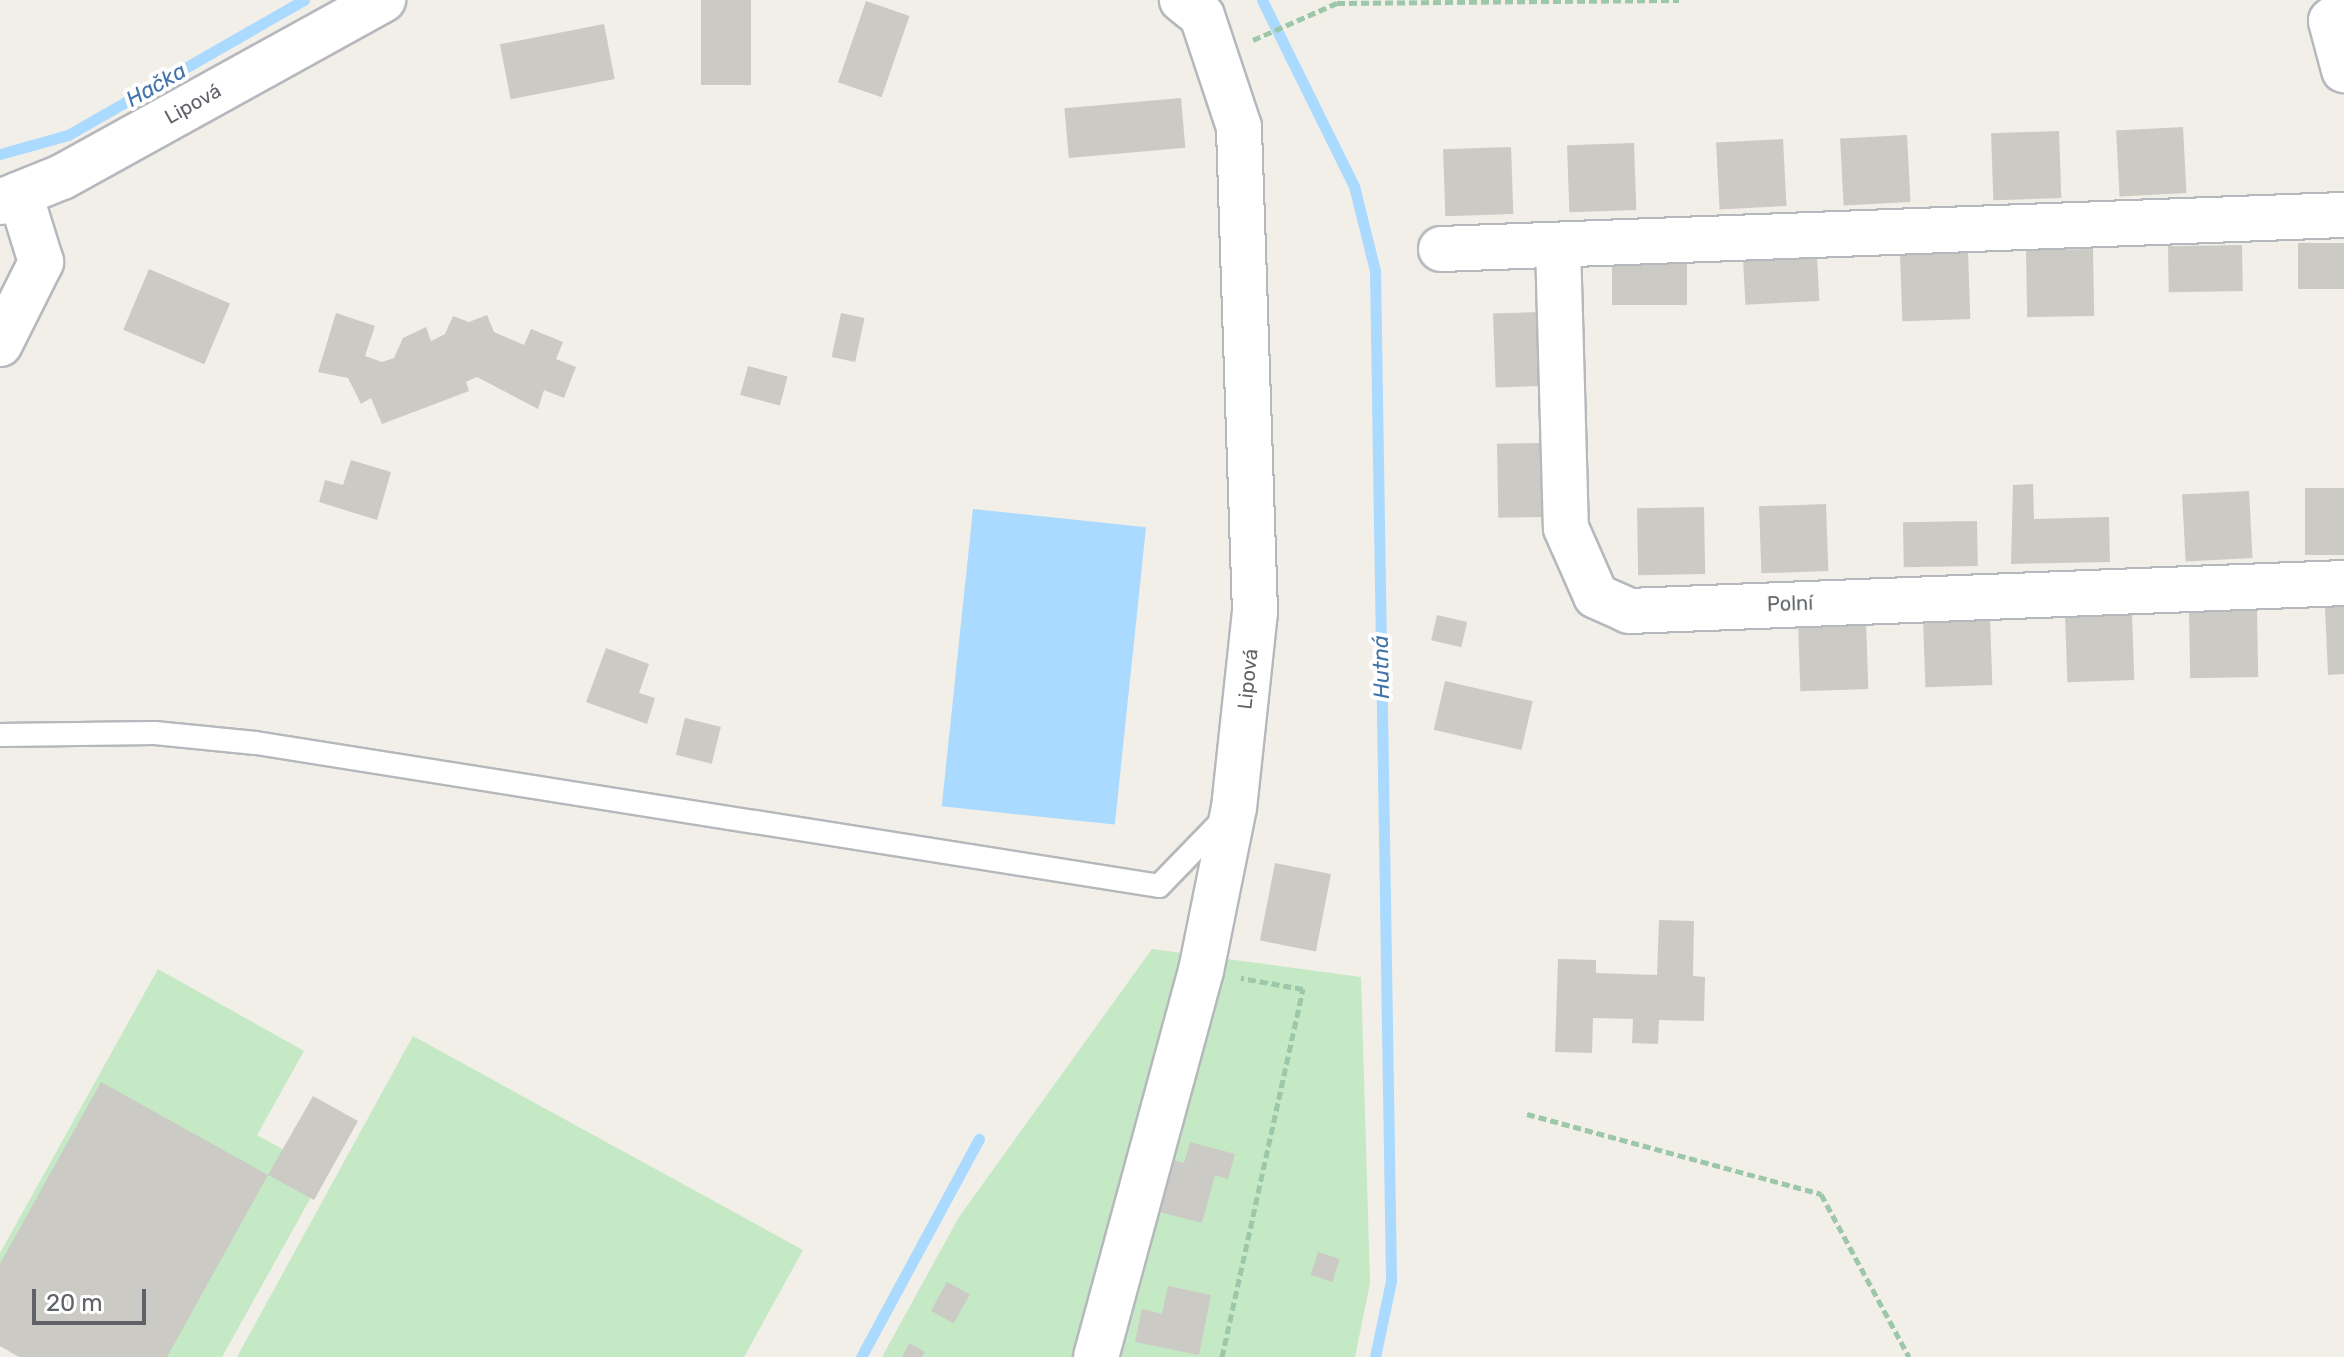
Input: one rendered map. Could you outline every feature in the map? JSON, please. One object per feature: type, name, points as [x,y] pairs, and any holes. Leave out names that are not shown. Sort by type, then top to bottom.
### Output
[{"type":"street","name":"Lipová","points":[[10,198],[383,0]]},
{"type":"street","name":"Lipová","points":[[1096,1357],[1201,971],[1234,808],[1255,612],[1236,56],[1202,16],[1182,0]]},
{"type":"street","points":[[2344,10],[2331,21],[2344,70]]},
{"type":"street","points":[[0,344],[41,262],[10,198]]},
{"type":"street","points":[[1441,249],[2344,215]]},
{"type":"street","name":"Polní","points":[[1558,245],[1566,528],[1596,596],[1629,611],[2344,583]]},
{"type":"lane","points":[[0,735],[155,733],[256,743],[1159,886],[1234,808]]},
{"type":"path","points":[[1236,56],[1337,3],[1679,0]]},
{"type":"path","points":[[1201,971],[1303,989],[1222,1357]]},
{"type":"path","points":[[1527,1114],[1821,1194],[1909,1357]]},
{"type":"green space","points":[[1152,949],[1361,977],[1370,1283],[1355,1357],[882,1357],[959,1217]]},
{"type":"green space","points":[[158,969],[304,1051],[257,1135],[284,1150],[354,1120],[222,1357],[27,1357],[0,1342],[0,1253]]},
{"type":"green space","points":[[413,1036],[803,1250],[744,1357],[237,1357]]},
{"type":"water","points":[[973,509],[1146,527],[1115,825],[942,806]]},
{"type":"building","points":[[701,0],[751,0],[751,85],[701,85]]},
{"type":"building","points":[[866,1],[909,16],[881,97],[838,82]]},
{"type":"building","points":[[604,24],[615,79],[511,99],[500,44]]},
{"type":"building","points":[[1181,98],[1185,148],[1069,158],[1064,108]]},
{"type":"building","points":[[2183,127],[2186,193],[2120,196],[2116,131]]},
{"type":"building","points":[[2059,131],[2061,198],[1993,200],[1991,133]]},
{"type":"building","points":[[1907,135],[1911,202],[1844,205],[1840,139]]},
{"type":"building","points":[[1783,139],[1787,206],[1720,209],[1716,143]]},
{"type":"building","points":[[1634,143],[1636,210],[1569,212],[1567,145]]},
{"type":"building","points":[[1511,147],[1513,214],[1445,216],[1443,149]]},
{"type":"building","points":[[2298,243],[2344,243],[2344,289],[2298,289]]},
{"type":"building","points":[[2242,245],[2243,291],[2169,292],[2168,246]]},
{"type":"building","points":[[2093,249],[2094,316],[2027,317],[2026,250]]},
{"type":"building","points":[[1968,252],[1970,319],[1902,321],[1900,254]]},
{"type":"building","points":[[1817,256],[1819,301],[1745,305],[1743,260]]},
{"type":"building","points":[[1612,260],[1687,260],[1687,305],[1612,305]]},
{"type":"building","points":[[149,269],[230,303],[204,364],[123,330]]},
{"type":"building","points":[[1539,312],[1542,386],[1496,388],[1493,314]]},
{"type":"building","points":[[336,313],[375,326],[365,356],[382,362],[394,358],[403,338],[426,327],[431,341],[445,334],[453,316],[469,322],[487,315],[494,332],[524,345],[531,329],[563,342],[556,359],[576,367],[564,398],[544,390],[538,409],[477,377],[466,382],[469,391],[382,424],[371,398],[361,404],[348,378],[318,372]]},
{"type":"building","points":[[841,313],[864,318],[855,362],[832,357]]},
{"type":"building","points":[[748,366],[788,377],[780,406],[740,395]]},
{"type":"building","points":[[1543,443],[1544,517],[1498,518],[1497,444]]},
{"type":"building","points":[[351,460],[391,472],[377,520],[319,502],[325,480],[343,485]]},
{"type":"building","points":[[2033,484],[2034,519],[2109,517],[2110,562],[2011,564],[2013,485]]},
{"type":"building","points":[[2305,488],[2344,488],[2344,555],[2305,555]]},
{"type":"building","points":[[2249,491],[2253,558],[2186,561],[2182,495]]},
{"type":"building","points":[[1826,504],[1828,571],[1761,573],[1759,506]]},
{"type":"building","points":[[1704,507],[1705,574],[1638,575],[1637,508]]},
{"type":"building","points":[[1977,521],[1978,566],[1904,567],[1903,522]]},
{"type":"building","points":[[2325,607],[2344,607],[2344,674],[2328,675]]},
{"type":"building","points":[[2257,609],[2258,677],[2190,678],[2189,610]]},
{"type":"building","points":[[2132,613],[2134,680],[2067,682],[2065,615]]},
{"type":"building","points":[[1437,615],[1467,622],[1461,647],[1431,640]]},
{"type":"building","points":[[1990,617],[1992,685],[1925,687],[1923,619]]},
{"type":"building","points":[[1866,622],[1868,689],[1800,691],[1798,624]]},
{"type":"building","points":[[606,648],[649,664],[639,693],[655,698],[647,724],[586,702]]},
{"type":"building","points":[[1445,681],[1533,701],[1521,750],[1434,730]]},
{"type":"building","points":[[685,718],[721,727],[712,764],[676,755]]},
{"type":"building","points":[[1275,863],[1331,874],[1316,951],[1260,941]]},
{"type":"building","points":[[1659,920],[1694,921],[1693,976],[1705,977],[1704,1021],[1659,1020],[1658,1044],[1632,1043],[1633,1019],[1593,1018],[1592,1053],[1555,1052],[1558,959],[1596,960],[1596,973],[1657,975]]},
{"type":"building","points":[[101,1082],[268,1175],[167,1357],[19,1357],[0,1346],[0,1264]]},
{"type":"building","points":[[313,1096],[358,1121],[314,1200],[268,1175]]},
{"type":"building","points":[[1190,1142],[1235,1154],[1228,1179],[1215,1175],[1202,1223],[1160,1212],[1174,1160],[1184,1163]]},
{"type":"building","points":[[1318,1252],[1340,1259],[1332,1282],[1311,1275]]},
{"type":"building","points":[[947,1282],[970,1295],[954,1323],[931,1311]]},
{"type":"building","points":[[1168,1286],[1211,1295],[1199,1355],[1135,1342],[1142,1309],[1162,1314]]},
{"type":"building","points":[[909,1343],[925,1352],[922,1357],[902,1357]]},
{"type":"waterway","name":"Hačka","points":[[0,154],[68,135],[304,0]]},
{"type":"waterway","name":"Hutná","points":[[1262,0],[1354,186],[1375,271],[1391,1281],[1375,1357]]},
{"type":"waterway","points":[[861,1357],[979,1139]]}]
